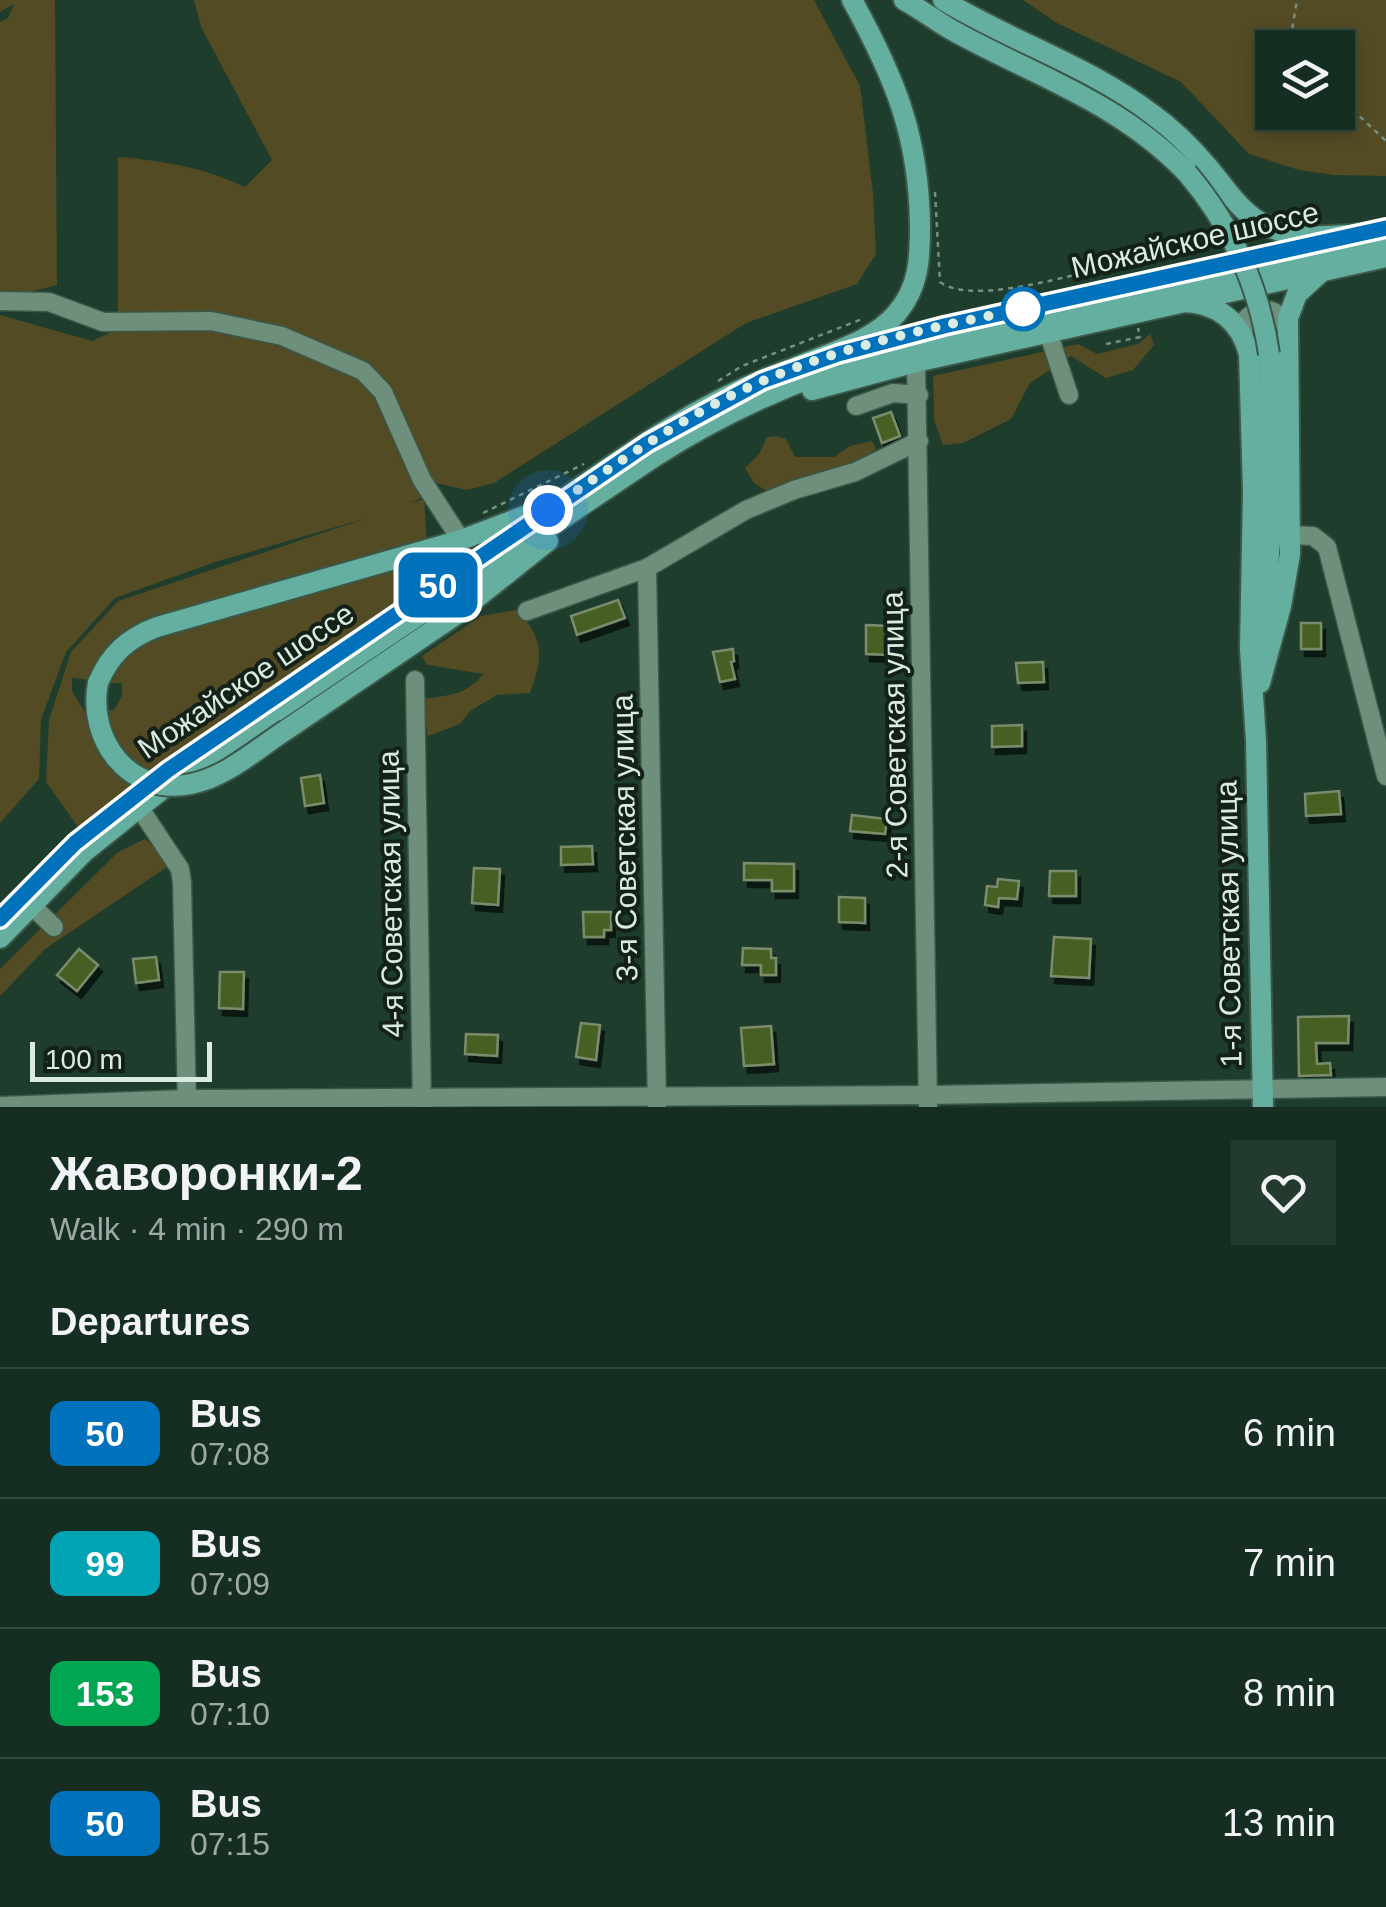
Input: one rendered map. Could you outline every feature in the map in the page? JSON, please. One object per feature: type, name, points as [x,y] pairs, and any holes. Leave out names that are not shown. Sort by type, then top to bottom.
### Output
[{"type":"main road","points":[[796,367],[887,323],[918,276],[920,205],[914,145],[892,79],[852,0]]},
{"type":"main road","points":[[904,0],[927,4],[1116,90],[1149,111],[1194,151],[1233,199],[1256,220],[1287,233],[1358,234]]},
{"type":"main road","points":[[927,4],[948,28],[1118,114],[1166,151],[1217,212],[1238,249],[1261,311],[1269,354],[1271,532],[1256,740]]},
{"type":"main road","name":"Можайское шоссе","points":[[0,938],[84,852],[139,807],[711,406],[796,367],[892,338],[1386,228]]},
{"type":"main road","name":"Можайское шоссе","points":[[0,919],[75,843],[116,808],[615,474],[654,457],[737,408],[842,365],[1386,242]]},
{"type":"main road","points":[[654,457],[780,400],[916,362],[1386,257]]},
{"type":"main road","points":[[1258,705],[1262,669],[1286,579],[1290,535],[1287,331],[1295,298],[1313,277],[1326,270]]},
{"type":"main road","points":[[1182,302],[1198,302],[1228,317],[1243,337],[1249,354],[1250,650],[1256,740]]},
{"type":"main road","points":[[615,474],[490,590],[212,778],[192,784],[156,784],[128,771],[104,744],[95,712],[98,683],[112,656],[134,638],[157,627],[456,532],[531,513],[615,474]]},
{"type":"main road","name":"1-я Советская улица","points":[[1256,740],[1263,1098]]},
{"type":"street","points":[[0,301],[49,302],[102,322],[211,321],[282,336],[363,371],[382,392],[422,480],[456,532]]},
{"type":"street","points":[[1243,337],[1245,320],[1261,310],[1282,316],[1287,331]]},
{"type":"street","points":[[1048,332],[1069,395]]},
{"type":"street","name":"2-я Советская улица","points":[[916,362],[928,1101]]},
{"type":"street","points":[[856,406],[892,393],[918,395]]},
{"type":"street","points":[[527,611],[647,568],[746,510],[794,490],[855,472],[919,441]]},
{"type":"street","points":[[1290,535],[1313,536],[1327,547],[1386,776]]},
{"type":"street","name":"3-я Советская улица","points":[[647,568],[657,1102]]},
{"type":"street","name":"4-я Советская улица","points":[[415,680],[422,1102]]},
{"type":"street","points":[[139,807],[172,856],[182,882],[187,1103]]},
{"type":"street","points":[[31,905],[54,926]]},
{"type":"street","points":[[0,1106],[1263,1098],[1386,1088]]},
{"type":"path","points":[[1292,30],[1297,0]]},
{"type":"path","points":[[1355,112],[1386,141]]},
{"type":"path","points":[[924,187],[937,192],[940,282],[949,289],[1006,290],[1082,274]]},
{"type":"path","points":[[711,386],[742,366],[868,316]]},
{"type":"path","points":[[1106,344],[1140,336],[1138,325]]},
{"type":"path","points":[[456,532],[472,518],[584,464]]},
{"type":"shaded area","points":[[0,0],[55,0],[57,285],[17,295],[0,291],[0,22],[8,18],[14,4],[0,12]]},
{"type":"shaded area","points":[[194,0],[814,0],[860,86],[876,254],[857,284],[746,323],[494,483],[467,490],[422,480],[423,497],[411,503],[424,499],[427,542],[152,620],[122,637],[102,658],[91,680],[72,678],[72,691],[87,716],[94,744],[131,785],[81,831],[46,782],[49,720],[71,652],[118,601],[367,518],[215,562],[115,598],[66,652],[41,720],[39,779],[0,823],[0,315],[92,341],[118,329],[118,157],[183,166],[245,187],[272,160],[201,27]]},
{"type":"shaded area","points":[[1023,0],[1386,0],[1386,176],[1299,170],[1249,154],[1181,82],[1057,23]]},
{"type":"shaded area","points":[[1150,334],[1154,345],[1133,370],[1106,378],[1071,356],[1030,383],[1011,419],[963,443],[943,445],[934,420],[933,376],[1078,344],[1097,354],[1138,344]]},
{"type":"shaded area","points":[[767,437],[786,439],[795,457],[834,457],[850,446],[872,441],[876,449],[872,458],[770,493],[754,483],[745,468],[759,454]]},
{"type":"shaded area","points":[[507,530],[154,774],[125,756],[115,742],[103,710],[114,710],[122,696],[122,683],[111,683],[129,649],[159,632]]},
{"type":"shaded area","points":[[516,610],[532,629],[539,648],[530,693],[497,695],[470,711],[460,724],[428,736],[422,699],[463,690],[483,674],[427,665],[422,656],[481,616]]},
{"type":"shaded area","points":[[145,839],[162,853],[167,867],[45,949],[0,996],[0,969],[118,852]]},
{"type":"building","points":[[891,412],[900,436],[882,443],[873,418]]},
{"type":"building","points":[[618,600],[625,618],[577,635],[571,616]]},
{"type":"building","points":[[1301,623],[1321,623],[1321,649],[1301,649]]},
{"type":"building","points":[[866,625],[890,626],[890,655],[866,654]]},
{"type":"building","points":[[733,649],[735,679],[720,682],[713,652]]},
{"type":"building","points":[[1043,662],[1044,682],[1018,683],[1016,663]]},
{"type":"building","points":[[1022,725],[1022,746],[992,747],[992,726]]},
{"type":"building","points":[[320,775],[324,803],[305,806],[301,778]]},
{"type":"building","points":[[1339,791],[1341,814],[1306,816],[1305,794]]},
{"type":"building","points":[[852,815],[887,819],[885,834],[850,831]]},
{"type":"building","points":[[592,846],[593,864],[561,865],[561,847]]},
{"type":"building","points":[[744,863],[794,864],[794,891],[772,891],[772,880],[744,880]]},
{"type":"building","points":[[474,868],[500,869],[498,905],[472,903]]},
{"type":"building","points":[[1050,871],[1076,871],[1076,896],[1049,896]]},
{"type":"building","points":[[998,879],[1019,881],[1017,899],[999,898],[998,907],[985,905],[987,886],[997,887]]},
{"type":"building","points":[[839,897],[865,898],[865,923],[839,922]]},
{"type":"building","points":[[583,912],[611,912],[611,930],[604,930],[604,937],[584,937]]},
{"type":"building","points":[[1054,937],[1091,939],[1089,978],[1051,976]]},
{"type":"building","points":[[743,948],[771,949],[771,958],[776,958],[776,975],[761,975],[761,965],[742,965]]},
{"type":"building","points":[[79,949],[98,965],[77,991],[57,975]]},
{"type":"building","points":[[156,957],[159,980],[136,983],[133,959]]},
{"type":"building","points":[[220,972],[244,972],[243,1009],[219,1008]]},
{"type":"building","points":[[1349,1016],[1348,1043],[1316,1043],[1317,1064],[1330,1063],[1331,1075],[1299,1076],[1298,1017]]},
{"type":"building","points":[[581,1023],[600,1025],[596,1060],[576,1057]]},
{"type":"building","points":[[771,1026],[774,1064],[744,1066],[741,1028]]},
{"type":"building","points":[[466,1034],[498,1035],[497,1056],[465,1054]]},
{"type":"bus line","name":"50","points":[[0,919],[75,843],[168,770],[648,443],[725,398],[796,367],[892,338],[1386,228]]},
{"type":"route","points":[[548,510],[665,432],[762,381],[892,338],[1023,309]]}]
